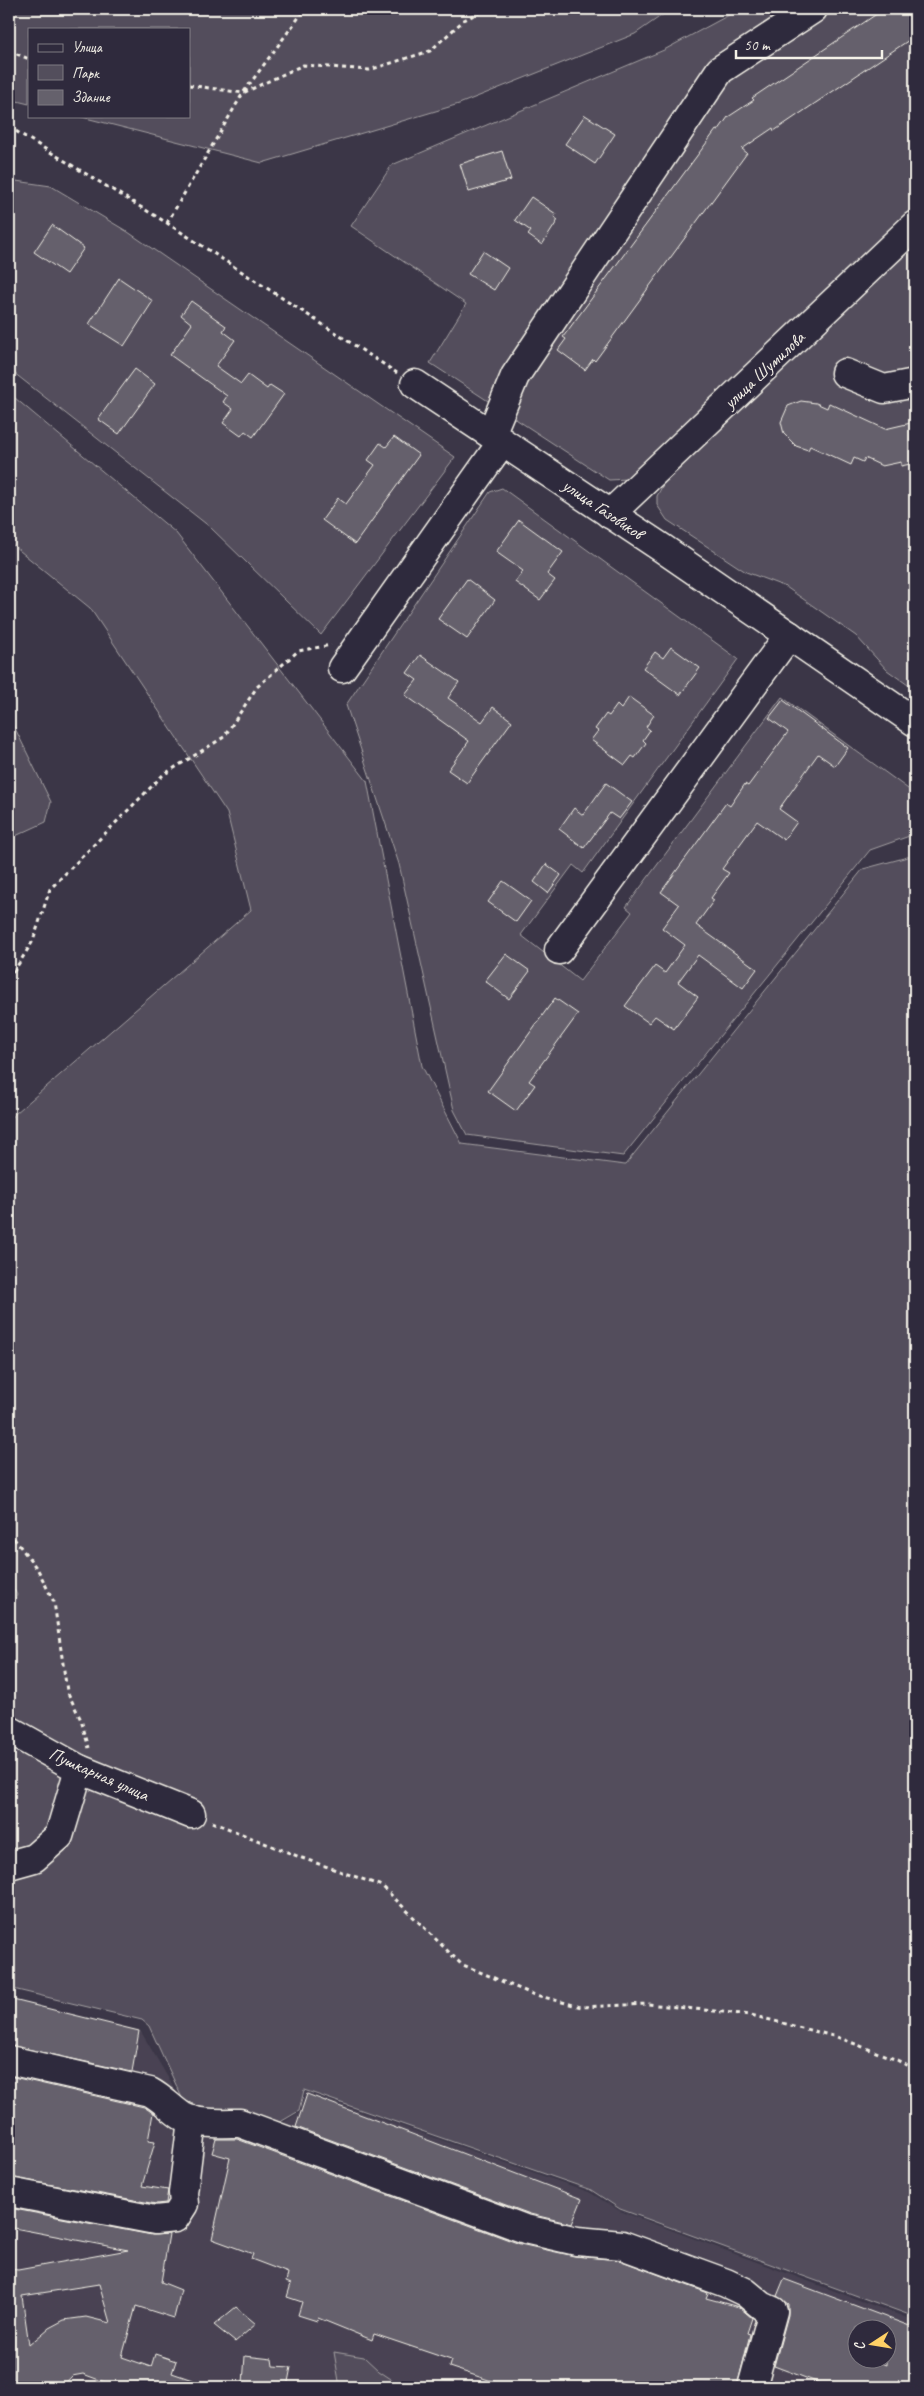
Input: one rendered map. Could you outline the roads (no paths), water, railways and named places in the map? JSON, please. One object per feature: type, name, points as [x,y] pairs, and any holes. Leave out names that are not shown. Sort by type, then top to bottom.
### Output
[{"type":"street","points":[[342,668],[496,438],[515,376],[720,70],[813,9]]},
{"type":"street","name":"улица Шумилова","points":[[610,514],[815,322],[915,225]]},
{"type":"street","points":[[845,372],[884,389],[915,383]]},
{"type":"street","name":"улица Газовиков","points":[[415,384],[789,635],[915,722]]},
{"type":"street","points":[[559,950],[789,635]]},
{"type":"street","name":"Пушкарная улица","points":[[9,1730],[79,1768],[191,1814]]},
{"type":"street","points":[[9,1865],[34,1858],[59,1836],[79,1768]]},
{"type":"street","points":[[9,2060],[150,2092],[165,2100],[181,2115],[192,2120],[240,2123],[524,2229],[577,2241],[622,2245],[726,2283],[745,2292],[762,2306],[773,2310],[752,2387]]},
{"type":"street","points":[[9,2192],[155,2220],[175,2218],[184,2204],[183,2193],[192,2120]]}]
